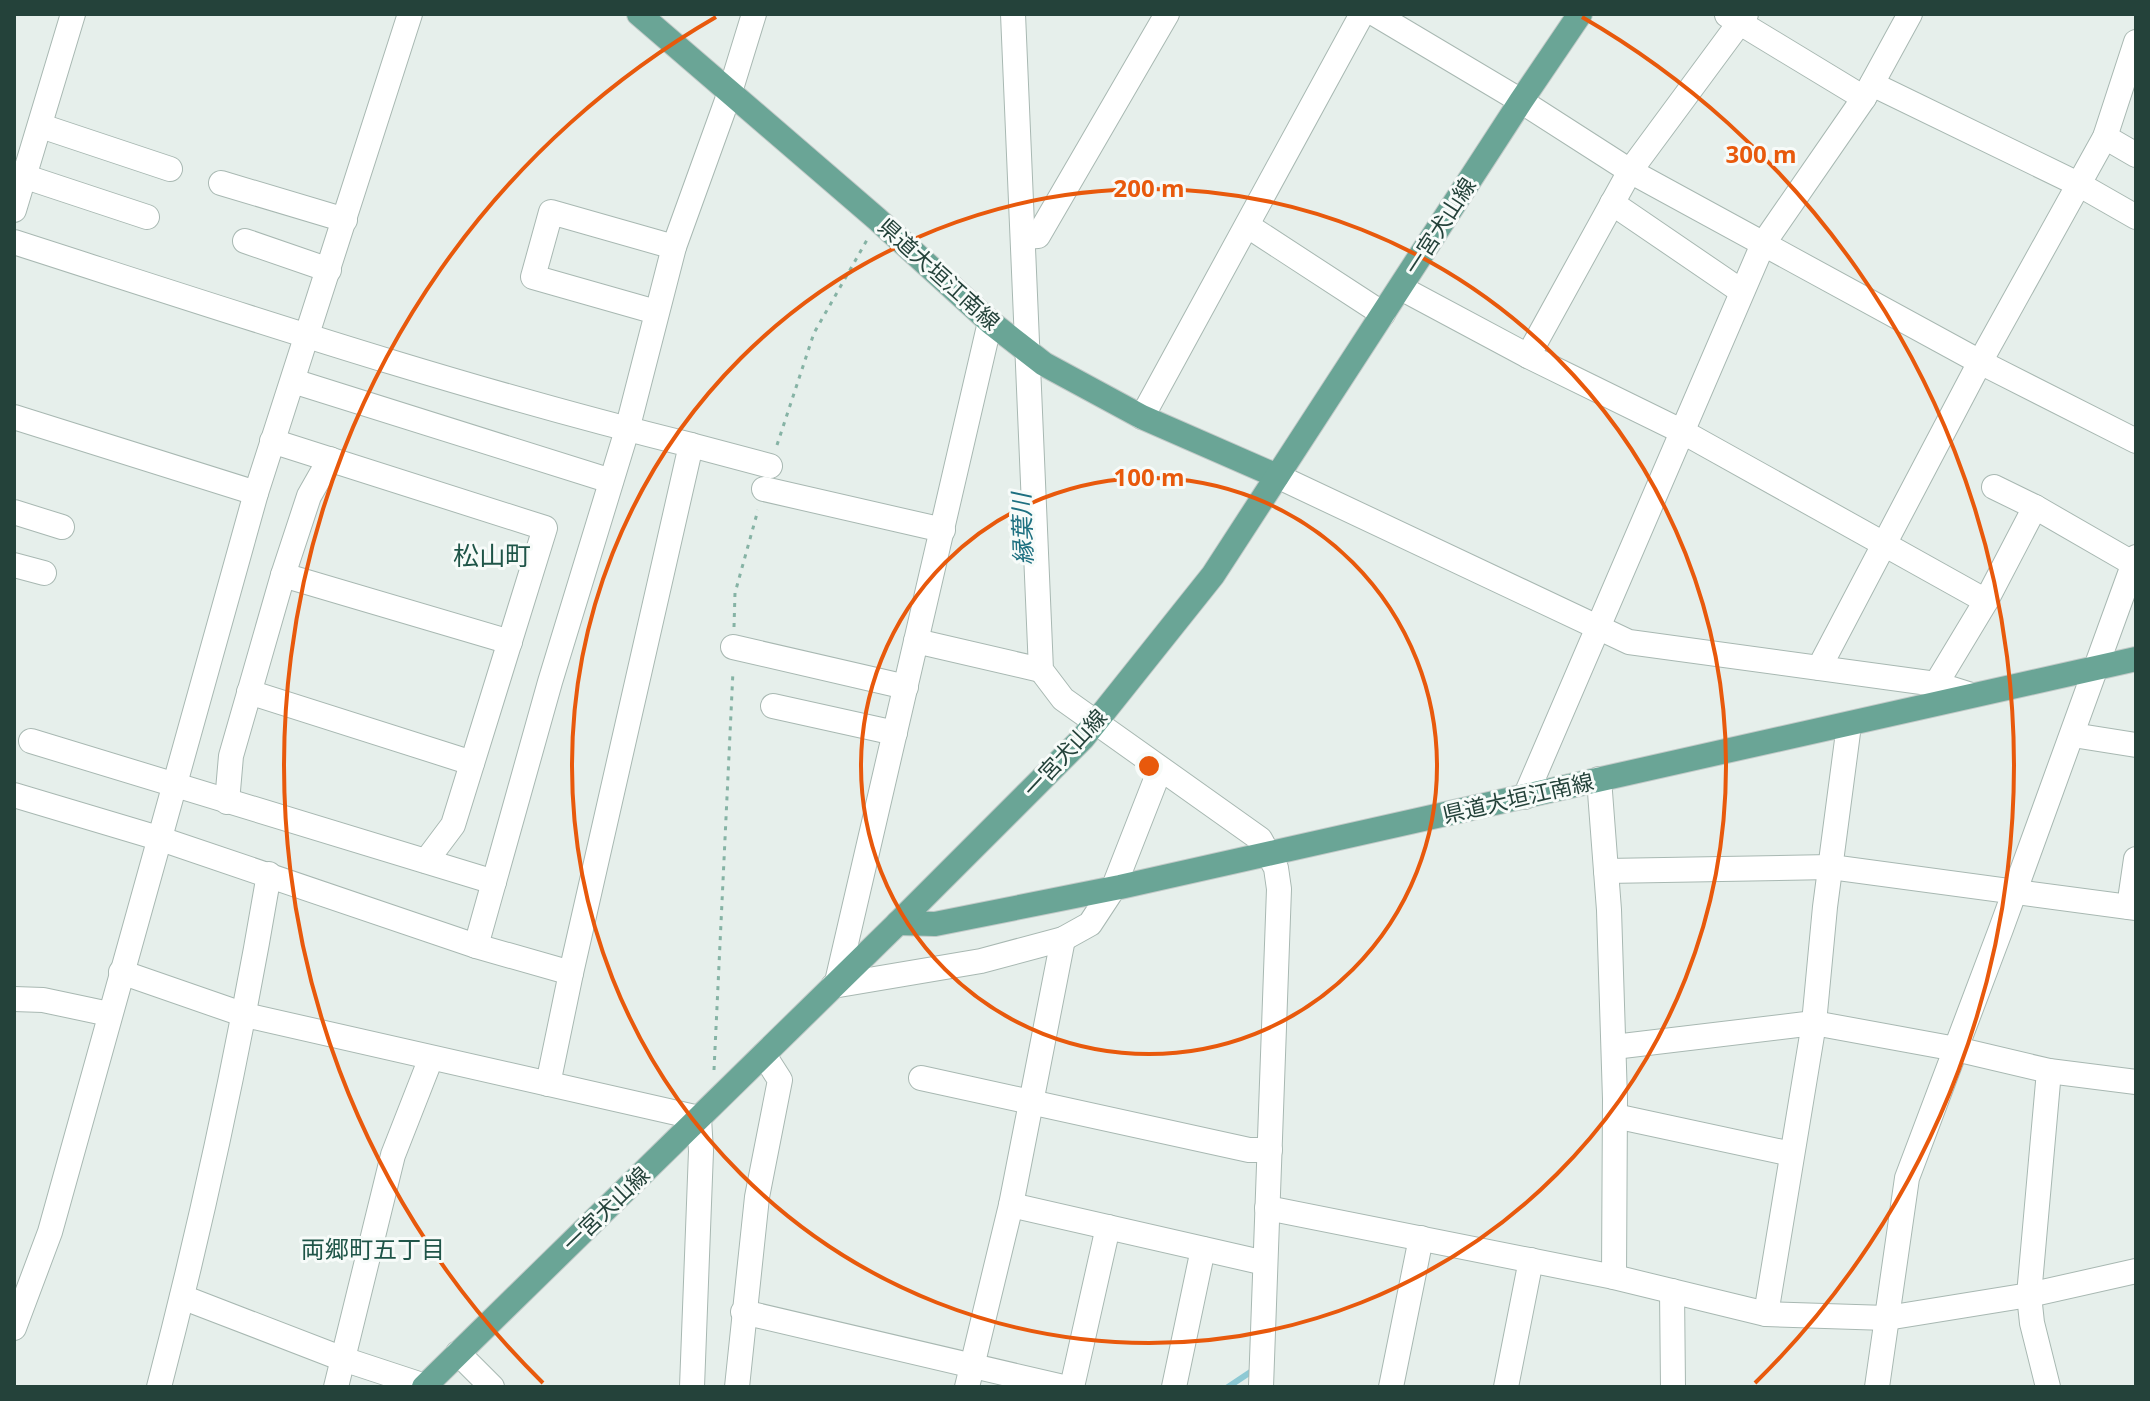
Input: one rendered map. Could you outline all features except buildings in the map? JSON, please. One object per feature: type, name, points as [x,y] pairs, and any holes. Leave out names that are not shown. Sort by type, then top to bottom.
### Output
[{"type":"main road","name":"県道大垣江南線","points":[[639,14],[877,219],[990,322],[1036,358],[1142,417],[1277,476]]},
{"type":"main road","name":"一宮犬山線","points":[[424,1386],[1083,738],[1213,575],[1580,14]]},
{"type":"main road","name":"県道大垣江南線","points":[[898,923],[935,924],[1113,889],[2136,659]]},
{"type":"street","points":[[14,210],[19,175],[41,126],[73,14]]},
{"type":"street","points":[[14,1328],[50,1232],[256,493],[410,14]]},
{"type":"street","points":[[476,946],[550,682],[627,430],[674,247],[730,92],[754,14]]},
{"type":"street","points":[[1013,14],[1024,106],[1036,358],[1041,670],[1063,699],[1260,839],[1276,868],[1279,889],[1261,1387]]},
{"type":"street","points":[[1030,230],[1167,14]]},
{"type":"street","points":[[1142,417],[1362,14]]},
{"type":"street","points":[[1375,14],[1521,101],[1630,171],[1980,362],[2136,441]]},
{"type":"street","points":[[1525,797],[1763,244],[1868,91],[1910,14]]},
{"type":"street","points":[[1528,356],[1630,171],[1737,17],[1868,91],[2080,185],[2136,217]]},
{"type":"street","points":[[1024,106],[1027,40]]},
{"type":"street","points":[[1819,668],[1980,362],[2128,97],[2135,46]]},
{"type":"street","points":[[41,126],[170,169]]},
{"type":"street","points":[[2105,137],[2136,155]]},
{"type":"street","points":[[19,175],[147,217]]},
{"type":"street","points":[[221,183],[345,220]]},
{"type":"street","points":[[1612,203],[1741,291]]},
{"type":"street","points":[[656,312],[533,277],[551,212],[674,247]]},
{"type":"street","points":[[1248,226],[1383,314]]},
{"type":"street","points":[[245,241],[329,270]]},
{"type":"street","points":[[14,242],[308,337],[627,430],[691,445],[767,477],[943,530]]},
{"type":"street","points":[[1401,288],[1528,356],[1683,432],[1986,601]]},
{"type":"street","points":[[990,322],[835,984],[981,961],[1063,939],[1090,924],[1113,889],[1160,769]]},
{"type":"street","points":[[293,381],[611,481]]},
{"type":"street","points":[[14,417],[256,493]]},
{"type":"street","points":[[272,441],[545,528],[453,825],[426,861]]},
{"type":"street","points":[[548,1084],[691,445]]},
{"type":"street","points":[[227,802],[231,756],[283,575],[309,496],[330,459]]},
{"type":"street","points":[[1277,476],[1629,642],[1936,684],[1971,695]]},
{"type":"street","points":[[1877,1387],[1907,1178],[2135,561],[1994,487]]},
{"type":"street","points":[[1936,684],[1986,601],[2035,507]]},
{"type":"street","points":[[14,512],[62,527]]},
{"type":"street","points":[[14,565],[44,573]]},
{"type":"street","points":[[283,575],[510,642]]},
{"type":"street","points":[[916,641],[1041,670]]},
{"type":"street","points":[[733,647],[906,687]]},
{"type":"street","points":[[249,692],[472,763]]},
{"type":"street","points":[[773,706],[895,733]]},
{"type":"street","points":[[1766,1314],[1814,1023],[1849,725]]},
{"type":"street","points":[[2073,735],[2136,745]]},
{"type":"street","points":[[31,741],[494,882]]},
{"type":"street","points":[[1599,779],[1614,1047],[1614,1277]]},
{"type":"street","points":[[14,795],[269,874],[476,946],[571,973]]},
{"type":"street","points":[[1606,871],[1831,867],[2133,908],[2136,859]]},
{"type":"street","points":[[159,1387],[245,1015],[269,874]]},
{"type":"street","points":[[969,1376],[1011,1205],[1063,939]]},
{"type":"street","points":[[121,972],[245,1015],[699,1118],[692,1387]]},
{"type":"street","points":[[14,999],[43,1000],[109,1014]]},
{"type":"street","points":[[1614,1047],[1814,1023],[1956,1049],[2049,1071],[2136,1082]]},
{"type":"street","points":[[737,1387],[757,1197],[780,1080],[764,1055]]},
{"type":"street","points":[[336,1387],[393,1155],[431,1058]]},
{"type":"street","points":[[2048,1387],[2032,1323],[2029,1295],[2049,1071]]},
{"type":"street","points":[[921,1078],[1249,1150],[1270,1150]]},
{"type":"street","points":[[1615,1116],[1792,1154]]},
{"type":"street","points":[[1011,1205],[1265,1263]]},
{"type":"street","points":[[1267,1208],[1614,1277],[1766,1314],[1887,1318],[2029,1295],[2136,1271]]},
{"type":"street","points":[[1072,1387],[1108,1227]]},
{"type":"street","points":[[1391,1387],[1421,1238]]},
{"type":"street","points":[[1174,1387],[1203,1249]]},
{"type":"street","points":[[1506,1387],[1531,1260]]},
{"type":"street","points":[[1672,1291],[1673,1387]]},
{"type":"street","points":[[182,1297],[343,1359],[424,1386]]},
{"type":"street","points":[[743,1312],[969,1376],[1063,1387]]},
{"type":"street","points":[[458,1353],[492,1387]]},
{"type":"waterway","name":"縁葉川","points":[[1228,1387],[1252,1371]]},
{"type":"district","name":"松山町","points":[[492,556]]},
{"type":"district","name":"両郷町五丁目","points":[[373,1250]]}]
